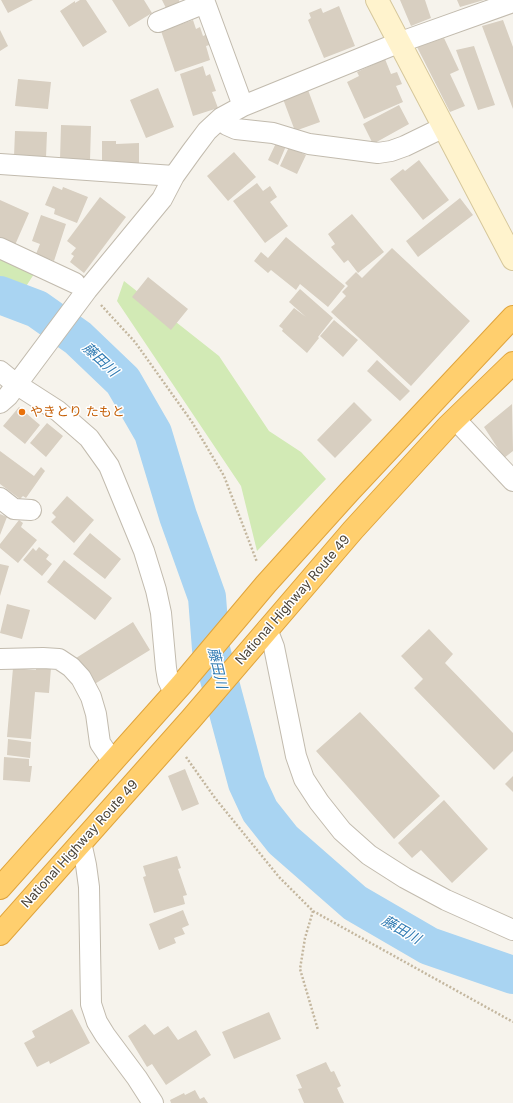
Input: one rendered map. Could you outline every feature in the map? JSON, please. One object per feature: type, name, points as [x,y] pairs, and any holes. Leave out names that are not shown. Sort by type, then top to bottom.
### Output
[{"type":"highway","points":[[0,888],[178,689],[266,584],[355,486],[513,317]]},
{"type":"highway","name":"National Highway Route 49","points":[[0,934],[191,719],[353,530],[455,419],[513,363]]},
{"type":"street","points":[[377,0],[398,43],[444,127],[513,260]]},
{"type":"street","points":[[158,22],[205,2],[243,106]]},
{"type":"street","points":[[0,403],[8,396],[81,287],[162,199],[174,176],[207,131],[221,118],[243,106],[398,43],[513,2]]},
{"type":"street","points":[[221,118],[227,125],[236,129],[273,133],[309,144],[378,153],[391,151],[406,146],[444,127]]},
{"type":"street","points":[[0,164],[174,176]]},
{"type":"street","points":[[0,248],[81,287]]},
{"type":"street","points":[[0,371],[16,384],[58,412],[88,438],[109,466],[144,551],[156,590],[161,613],[168,680],[178,689]]},
{"type":"street","points":[[455,419],[513,480]]},
{"type":"street","points":[[0,498],[14,509],[31,510]]},
{"type":"street","points":[[265,631],[274,647],[296,756],[304,779],[319,802],[342,831],[369,855],[405,878],[446,900],[513,930]]},
{"type":"street","points":[[0,659],[60,659],[71,667],[81,678],[91,697],[96,714],[100,744],[113,762]]},
{"type":"street","points":[[81,842],[89,887],[91,1004],[97,1022],[105,1035],[137,1078],[153,1103]]},
{"type":"path","points":[[81,287],[111,314],[135,342],[192,422],[224,476],[266,584]]},
{"type":"path","points":[[173,739],[215,798],[279,877],[313,911],[513,1022]]},
{"type":"path","points":[[313,911],[305,938],[300,969],[318,1030]]},
{"type":"green space","points":[[0,258],[34,274],[25,288],[0,276]]},
{"type":"green space","points":[[124,281],[219,356],[269,431],[301,452],[326,479],[257,551],[241,486],[117,301]]},
{"type":"building","points":[[1,0],[33,0],[8,13]]},
{"type":"building","points":[[80,0],[86,0],[107,32],[83,47],[60,11],[75,1],[75,3]]},
{"type":"building","points":[[112,0],[144,0],[152,13],[129,27]]},
{"type":"building","points":[[162,0],[179,0],[181,6],[168,12]]},
{"type":"building","points":[[400,0],[425,0],[431,18],[411,26]]},
{"type":"building","points":[[457,0],[484,0],[460,7]]},
{"type":"building","points":[[339,6],[355,46],[324,58],[308,20],[311,18],[309,13],[321,8],[323,13]]},
{"type":"building","points":[[193,20],[196,29],[200,27],[203,36],[210,33],[213,44],[206,46],[210,60],[175,72],[161,31]]},
{"type":"building","points":[[503,20],[513,47],[513,109],[482,26]]},
{"type":"building","points":[[0,30],[8,46],[0,51]]},
{"type":"building","points":[[444,38],[459,70],[450,74],[465,106],[450,112],[417,47]]},
{"type":"building","points":[[474,46],[495,105],[478,110],[456,50]]},
{"type":"building","points":[[385,59],[391,74],[397,72],[402,84],[396,86],[403,102],[364,119],[347,82],[359,76],[357,72]]},
{"type":"building","points":[[203,66],[206,76],[210,74],[216,91],[212,92],[218,108],[193,116],[180,74]]},
{"type":"building","points":[[18,79],[51,82],[48,109],[15,106]]},
{"type":"building","points":[[158,88],[174,127],[146,138],[130,100]]},
{"type":"building","points":[[308,90],[320,122],[295,131],[283,99]]},
{"type":"building","points":[[399,105],[409,124],[373,144],[363,124]]},
{"type":"building","points":[[61,125],[91,126],[90,161],[60,160]]},
{"type":"building","points":[[15,131],[47,132],[46,158],[14,157]]},
{"type":"building","points":[[102,141],[116,141],[116,144],[139,143],[139,163],[102,164]]},
{"type":"building","points":[[277,141],[286,146],[278,165],[268,160]]},
{"type":"building","points":[[289,147],[306,155],[297,174],[280,166]]},
{"type":"building","points":[[234,152],[256,177],[228,201],[207,176]]},
{"type":"building","points":[[419,160],[449,200],[423,220],[390,179],[403,169],[405,171]]},
{"type":"building","points":[[257,183],[263,191],[270,186],[277,197],[270,202],[288,226],[265,243],[233,201]]},
{"type":"building","points":[[53,186],[62,190],[63,187],[88,197],[77,223],[54,214],[55,209],[45,205]]},
{"type":"building","points":[[100,197],[126,217],[84,273],[70,262],[74,256],[71,254],[76,248],[67,241]]},
{"type":"building","points":[[460,198],[473,215],[418,257],[406,241]]},
{"type":"building","points":[[0,200],[29,213],[15,245],[0,238]]},
{"type":"building","points":[[352,214],[384,252],[358,273],[348,260],[344,263],[331,247],[335,244],[328,234]]},
{"type":"building","points":[[41,215],[66,224],[54,261],[36,254],[40,244],[32,241]]},
{"type":"building","points":[[286,237],[345,286],[328,307],[300,284],[296,290],[271,270],[268,273],[254,261],[261,252],[268,258]]},
{"type":"building","points":[[392,248],[470,321],[411,386],[331,312],[346,296],[342,292],[348,286],[345,283],[356,272],[362,278]]},
{"type":"building","points":[[148,277],[188,309],[171,330],[132,297]]},
{"type":"building","points":[[300,289],[333,318],[307,353],[282,331],[283,329],[279,326],[294,308],[306,317],[289,302]]},
{"type":"building","points":[[334,320],[358,340],[343,357],[320,336]]},
{"type":"building","points":[[377,360],[410,391],[400,401],[367,371]]},
{"type":"building","points":[[354,402],[372,420],[335,458],[317,440]]},
{"type":"building","points":[[512,404],[513,451],[504,458],[484,427]]},
{"type":"building","points":[[19,407],[40,425],[25,444],[3,426]]},
{"type":"building","points":[[47,423],[63,436],[46,457],[30,443]]},
{"type":"building","points":[[0,451],[34,476],[41,467],[45,471],[26,498],[23,496],[20,499],[0,484]]},
{"type":"building","points":[[67,496],[94,520],[74,543],[51,522],[56,517],[52,513]]},
{"type":"building","points":[[0,514],[7,517],[0,535]]},
{"type":"building","points":[[19,520],[23,523],[21,527],[37,540],[18,563],[0,548],[0,544]]},
{"type":"building","points":[[90,533],[121,559],[105,579],[73,554]]},
{"type":"building","points":[[39,547],[49,555],[46,559],[52,564],[42,576],[23,560],[33,548],[36,551]]},
{"type":"building","points":[[64,560],[112,598],[95,620],[47,582]]},
{"type":"building","points":[[0,564],[9,566],[0,596]]},
{"type":"building","points":[[7,604],[30,610],[22,639],[0,633]]},
{"type":"building","points":[[133,622],[150,650],[93,685],[76,658]]},
{"type":"building","points":[[429,629],[453,654],[445,663],[513,733],[513,751],[494,770],[414,688],[423,679],[401,656]]},
{"type":"building","points":[[36,667],[51,668],[49,693],[35,692],[31,739],[7,737],[13,668],[36,670]]},
{"type":"building","points":[[360,712],[440,796],[394,839],[316,751]]},
{"type":"building","points":[[8,739],[31,742],[30,758],[7,755]]},
{"type":"building","points":[[4,757],[29,759],[29,766],[32,766],[30,782],[3,780]]},
{"type":"building","points":[[185,769],[199,804],[182,811],[168,776]]},
{"type":"building","points":[[513,776],[513,792],[505,784]]},
{"type":"building","points":[[444,800],[488,849],[452,883],[421,850],[412,858],[398,843]]},
{"type":"building","points":[[177,856],[181,868],[178,869],[187,895],[183,896],[185,904],[154,913],[143,877],[146,876],[143,866]]},
{"type":"building","points":[[183,910],[189,925],[182,928],[185,934],[174,938],[176,943],[159,950],[149,924]]},
{"type":"building","points":[[72,1009],[90,1043],[50,1064],[49,1061],[37,1067],[24,1043],[35,1037],[32,1031]]},
{"type":"building","points":[[269,1012],[281,1039],[234,1059],[222,1032]]},
{"type":"building","points":[[145,1024],[154,1035],[168,1026],[178,1040],[196,1030],[211,1055],[166,1085],[152,1064],[147,1067],[128,1036]]},
{"type":"building","points":[[326,1062],[331,1072],[334,1071],[341,1086],[337,1088],[344,1103],[304,1103],[298,1089],[302,1088],[296,1075]]},
{"type":"building","points":[[195,1090],[200,1099],[204,1097],[208,1103],[171,1103],[170,1100],[184,1093],[185,1095]]},
{"type":"waterway","name":"藤田川","points":[[0,295],[37,309],[78,338],[123,381],[153,433],[178,516],[207,597],[211,649],[247,783],[260,811],[283,840],[355,903],[429,946],[513,975]]},
{"type":"place","name":"やきとり たもと","points":[[22,412]]}]
